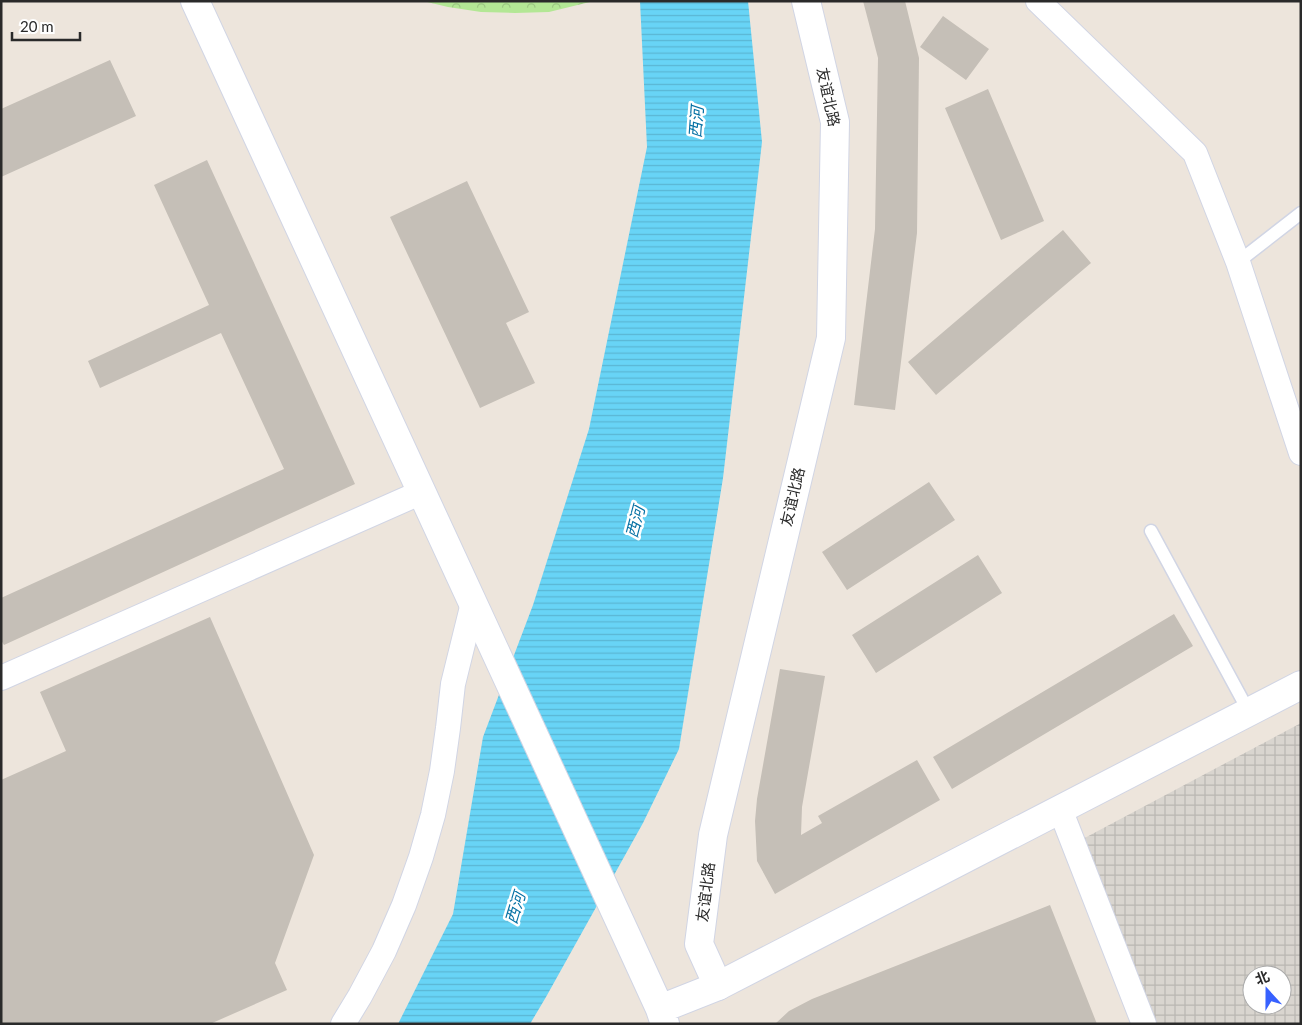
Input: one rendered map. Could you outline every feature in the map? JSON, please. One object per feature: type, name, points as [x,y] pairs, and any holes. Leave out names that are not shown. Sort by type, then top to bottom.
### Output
[{"type":"main road","points":[[195,1],[663,1016],[1301,685]]},
{"type":"main road","name":"友谊北路","points":[[718,986],[700,944],[713,835],[831,338],[835,122],[806,1]]},
{"type":"street","points":[[1038,1],[1195,154],[1238,262],[1301,453]]},
{"type":"street","points":[[1,678],[422,492]]},
{"type":"street","points":[[343,1024],[384,951],[404,905],[421,857],[433,815],[442,771],[452,684],[473,603]]},
{"type":"street","points":[[1060,809],[1144,1024]]},
{"type":"lane","points":[[1238,262],[1301,214]]},
{"type":"lane","points":[[1151,531],[1249,712]]},
{"type":"green space","points":[[423,1],[594,1],[549,12],[515,13],[481,12]]},
{"type":"shaded area","points":[[1301,723],[1301,1024],[1155,1024],[1079,841]]},
{"type":"water","name":"西河","points":[[640,1],[748,1],[762,142],[723,478],[679,749],[643,823],[530,1024],[398,1024],[453,914],[483,737],[533,605],[589,429],[647,147]]},
{"type":"building","points":[[863,1],[905,1],[919,58],[917,233],[895,410],[854,405],[875,229],[878,58]]},
{"type":"building","points":[[943,16],[989,49],[966,80],[920,47]]},
{"type":"building","points":[[110,60],[136,116],[1,177],[1,109]]},
{"type":"building","points":[[988,89],[1044,221],[1001,240],[945,108]]},
{"type":"building","points":[[207,160],[355,484],[4,645],[1,640],[1,598],[284,469],[221,333],[100,388],[88,361],[209,305],[154,185]]},
{"type":"building","points":[[467,181],[529,312],[506,323],[535,383],[480,408],[390,217]]},
{"type":"building","points":[[1063,230],[1091,263],[936,395],[908,362]]},
{"type":"building","points":[[929,482],[955,520],[847,590],[822,552]]},
{"type":"building","points":[[978,555],[1002,593],[876,673],[852,635]]},
{"type":"building","points":[[1174,614],[1193,646],[952,789],[933,757]]},
{"type":"building","points":[[210,617],[314,855],[275,963],[287,990],[210,1024],[1,1024],[1,780],[66,751],[40,692]]},
{"type":"building","points":[[780,669],[825,676],[802,807],[801,835],[822,823],[818,816],[917,760],[940,800],[775,894],[757,861],[755,821],[757,799]]},
{"type":"building","points":[[1050,905],[1097,1024],[775,1024],[789,1011],[812,999]]}]
